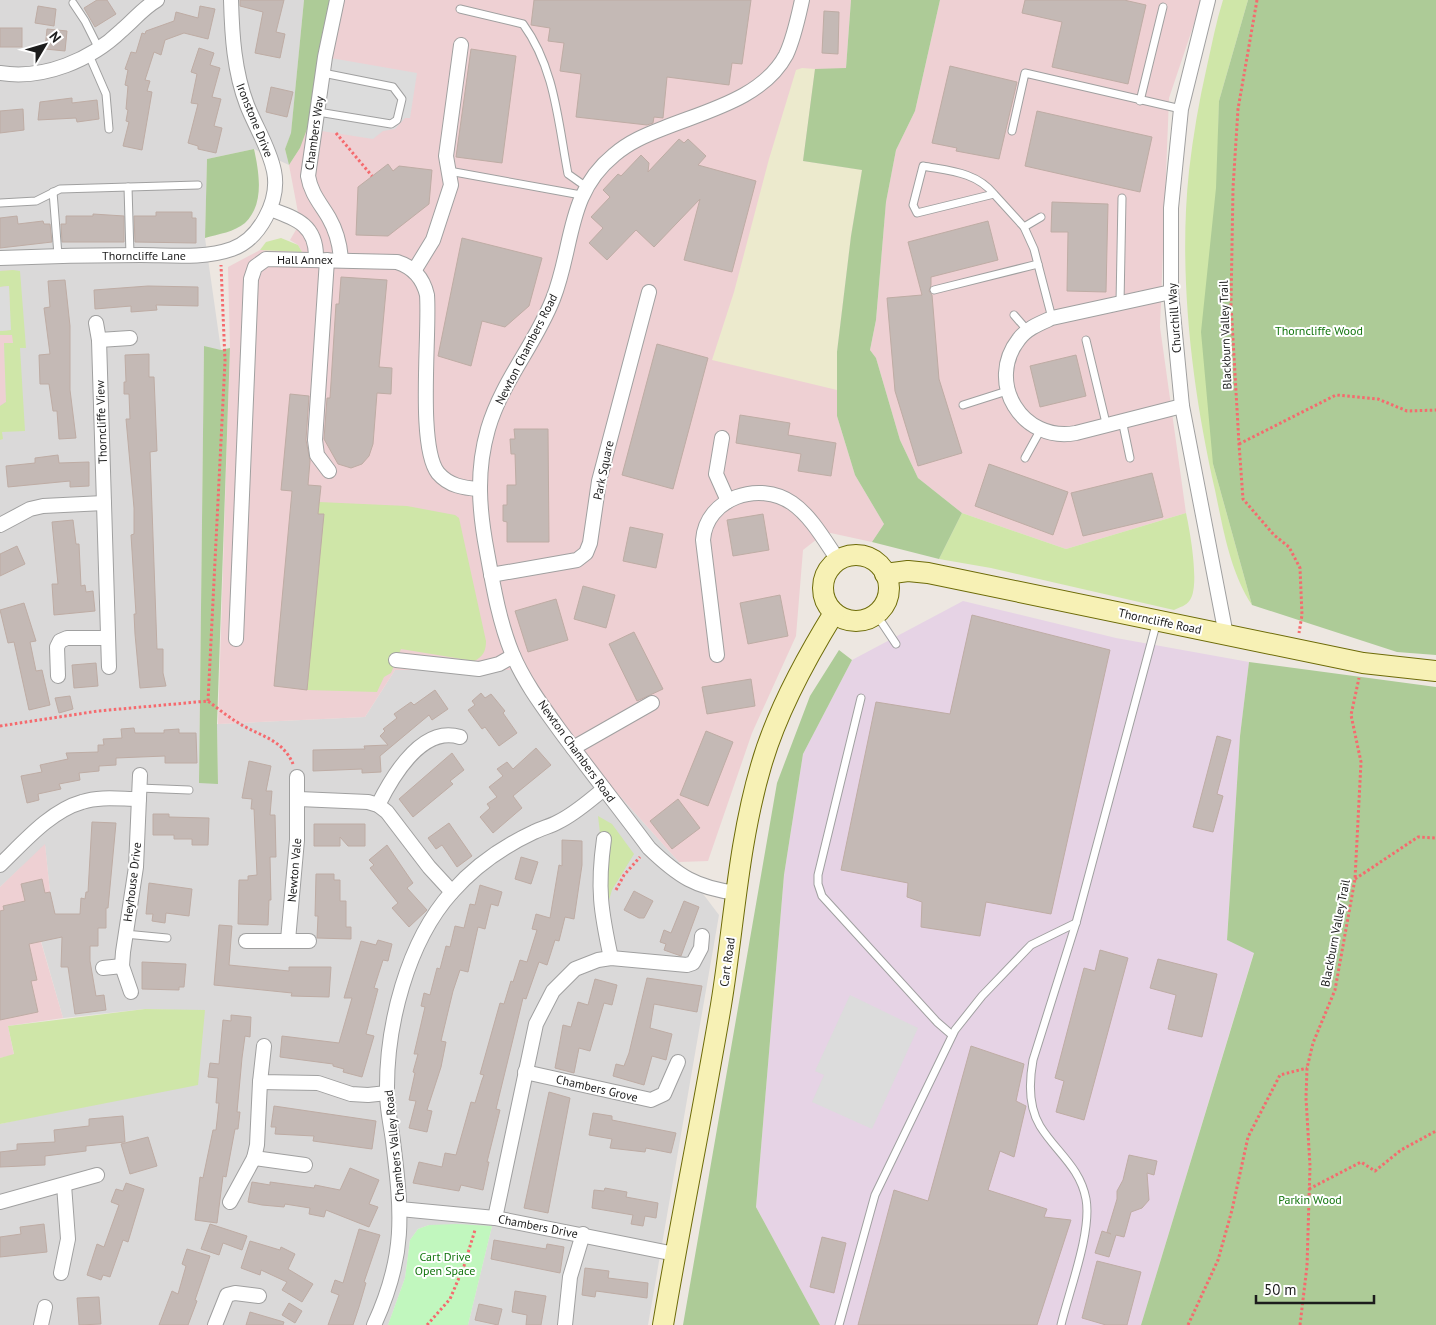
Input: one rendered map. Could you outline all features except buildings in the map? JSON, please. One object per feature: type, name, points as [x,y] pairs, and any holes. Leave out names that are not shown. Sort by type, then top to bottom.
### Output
[{"type":"street","points":[[0,73],[38,72],[56,69],[94,52],[157,0]]},
{"type":"street","name":"Ironstone Drive","points":[[231,0],[232,30],[239,82],[248,107],[262,134],[275,173],[274,199],[270,209]]},
{"type":"street","name":"Chambers Way","points":[[328,260],[340,241],[335,229],[313,194],[309,181],[309,163],[337,0]]},
{"type":"street","name":"Newton Chambers Road","points":[[737,893],[716,891],[691,882],[670,869],[649,848],[573,748],[530,687],[513,656],[491,575],[479,508],[479,489],[483,450],[493,413],[516,364],[552,302],[564,269],[583,190],[600,166],[626,146],[743,96],[774,72],[785,57],[791,43],[802,0]]},
{"type":"street","name":"Churchill Way","points":[[1208,0],[1181,109],[1171,208],[1171,292],[1182,406],[1226,635]]},
{"type":"street","points":[[461,45],[446,156],[451,185],[434,240],[414,271],[423,283],[427,295],[426,392],[428,441],[432,462],[439,474],[448,481],[465,488],[479,489]]},
{"type":"street","points":[[270,209],[298,220],[309,230],[316,246],[328,260],[315,440],[317,455],[329,471]]},
{"type":"street","name":"Thorncliffe Lane","points":[[0,258],[220,252],[233,249],[252,235],[270,209]]},
{"type":"street","name":"Hall Annex","points":[[236,639],[251,279],[255,267],[266,259],[328,260],[397,262],[408,265],[414,271]]},
{"type":"street","name":"Park Square","points":[[491,575],[577,560],[587,550],[599,481],[649,292]]},
{"type":"street","points":[[1171,292],[1052,318],[1028,331],[1021,337],[1010,353],[1007,391],[1023,416],[1041,429],[1052,434],[1066,434],[1182,406]]},
{"type":"street","name":"Thorncliffe View","points":[[96,323],[99,340],[109,667]]},
{"type":"street","points":[[99,340],[130,338]]},
{"type":"street","points":[[722,438],[716,474],[728,501]]},
{"type":"street","points":[[717,655],[703,540],[706,522],[716,510],[728,501],[753,493],[785,498],[799,508],[838,560]]},
{"type":"street","points":[[0,525],[30,508],[104,503]]},
{"type":"street","points":[[854,555],[863,555],[880,565],[886,574],[889,586],[888,596],[884,605],[876,614],[867,619],[854,621],[841,618],[825,602],[822,588],[828,570],[838,560],[854,555]]},
{"type":"street","name":"Thorncliffe Road","points":[[886,574],[908,571],[928,573],[1363,663],[1436,671]]},
{"type":"street","name":"Cart Road","points":[[663,1325],[721,1004],[737,893],[761,765],[793,690],[814,647],[834,613]]},
{"type":"street","points":[[58,676],[57,647],[60,641],[67,638],[107,638]]},
{"type":"street","points":[[396,660],[479,670],[499,664],[513,656]]},
{"type":"street","points":[[573,748],[652,703]]},
{"type":"street","points":[[378,805],[390,780],[411,756],[443,735],[460,737]]},
{"type":"street","name":"Newton Vale","points":[[288,940],[299,799],[297,777]]},
{"type":"street","points":[[0,864],[43,825],[68,807],[139,787]]},
{"type":"street","name":"Heyhouse Drive","points":[[131,992],[122,966],[125,934],[136,868],[139,787]]},
{"type":"street","name":"Chambers Valley Road","points":[[374,1325],[396,1265],[400,1237],[400,1209],[387,1093],[391,1040],[400,996],[420,941],[435,915],[452,892],[477,869],[505,848],[560,822],[604,789]]},
{"type":"street","points":[[299,799],[368,802],[378,805],[387,812],[429,867],[452,892]]},
{"type":"street","points":[[604,839],[599,883],[600,907],[611,958]]},
{"type":"street","points":[[495,1218],[536,1024],[553,991],[575,969],[587,963],[611,958],[686,965],[693,963],[697,958],[702,936]]},
{"type":"street","points":[[246,942],[309,941]]},
{"type":"street","points":[[103,968],[122,966]]},
{"type":"street","points":[[230,1202],[254,1158],[257,1145],[264,1046]]},
{"type":"street","name":"Chambers Grove","points":[[525,1072],[651,1100],[664,1094],[678,1062]]},
{"type":"street","points":[[260,1082],[318,1083],[351,1094],[387,1093]]},
{"type":"street","points":[[254,1158],[306,1165]]},
{"type":"street","points":[[0,1202],[97,1175]]},
{"type":"street","points":[[61,1273],[68,1238],[64,1185]]},
{"type":"street","name":"Chambers Drive","points":[[400,1209],[495,1218],[583,1234],[675,1254]]},
{"type":"street","points":[[565,1325],[569,1285],[583,1234]]},
{"type":"street","points":[[215,1325],[227,1295],[235,1293],[259,1296]]},
{"type":"street","points":[[41,1325],[45,1307]]},
{"type":"lane","points":[[73,3],[85,21],[94,52],[106,94],[109,129]]},
{"type":"lane","points":[[1140,101],[1163,7]]},
{"type":"lane","points":[[460,9],[523,24],[531,35],[554,90],[568,174],[583,190]]},
{"type":"lane","points":[[318,112],[391,124],[397,120],[402,99],[393,87],[323,73]]},
{"type":"lane","points":[[1012,131],[1025,73],[1181,109]]},
{"type":"lane","points":[[994,194],[916,213],[913,205],[923,166],[973,176],[981,181],[994,194],[1024,227],[1038,264],[1052,318]]},
{"type":"lane","points":[[449,172],[583,190]]},
{"type":"lane","points":[[0,203],[36,201],[60,189],[198,185]]},
{"type":"lane","points":[[128,187],[130,255]]},
{"type":"lane","points":[[53,192],[58,255]]},
{"type":"lane","points":[[1120,303],[1122,198]]},
{"type":"lane","points":[[1024,227],[1041,217]]},
{"type":"lane","points":[[934,290],[1038,264]]},
{"type":"lane","points":[[1014,315],[1028,331]]},
{"type":"lane","points":[[1086,340],[1106,423]]},
{"type":"lane","points":[[962,405],[1007,391]]},
{"type":"lane","points":[[1122,420],[1130,458]]},
{"type":"lane","points":[[1025,458],[1041,429]]},
{"type":"lane","points":[[876,614],[896,644]]},
{"type":"lane","points":[[1061,1325],[1085,1231],[1086,1201],[1079,1176],[1074,1167],[1040,1125],[1030,1098],[1033,1060],[1076,923],[1158,621]]},
{"type":"lane","points":[[861,698],[818,875],[818,884],[829,903],[937,1022],[952,1035]]},
{"type":"lane","points":[[139,787],[189,790]]},
{"type":"lane","points":[[839,1325],[875,1195],[952,1035],[982,996],[1031,945],[1076,923]]},
{"type":"lane","points":[[125,934],[167,938]]},
{"type":"path","name":"Blackburn Valley Trail","points":[[1257,0],[1238,109],[1233,188],[1231,304],[1239,444],[1243,499],[1274,535],[1289,547],[1300,568],[1302,614],[1296,649]]},
{"type":"path","points":[[336,133],[372,176]]},
{"type":"path","points":[[208,701],[225,361],[220,252]]},
{"type":"path","points":[[1239,444],[1336,395],[1378,399],[1407,411],[1436,410]]},
{"type":"path","name":"Blackburn Valley Trail","points":[[1300,1325],[1307,1266],[1309,1190],[1307,1068],[1313,1043],[1335,990],[1355,879],[1361,762],[1350,715],[1363,663]]},
{"type":"path","points":[[0,726],[98,711],[208,701],[237,722],[277,742],[286,750],[297,777]]},
{"type":"path","points":[[1355,879],[1418,837],[1436,838]]},
{"type":"path","points":[[614,899],[618,882],[649,848]]},
{"type":"path","points":[[1188,1325],[1218,1260],[1232,1210],[1248,1137],[1280,1075],[1307,1068]]},
{"type":"path","points":[[1309,1190],[1360,1162],[1375,1171],[1401,1150],[1436,1131]]},
{"type":"path","points":[[427,1325],[450,1299],[464,1266],[479,1216]]},
{"type":"shaded area","points":[[0,0],[304,0],[291,134],[285,149],[289,165],[254,149],[207,159],[205,238],[221,350],[204,347],[199,782],[218,783],[217,724],[365,717],[395,670],[515,670],[591,764],[679,862],[719,915],[648,1325],[468,1325],[492,1226],[429,1225],[418,1229],[410,1240],[405,1278],[388,1325],[0,1325],[0,1124],[45,1114],[205,1011],[145,1009],[63,1018],[41,941],[50,892],[45,845],[0,887]]},
{"type":"shaded area","points":[[331,0],[851,0],[846,68],[803,161],[862,170],[851,236],[837,352],[837,416],[855,475],[884,524],[872,542],[826,532],[803,550],[796,636],[752,733],[708,861],[679,862],[591,764],[515,670],[395,670],[365,717],[218,724],[230,348],[228,267],[260,250],[302,252],[298,245],[290,240],[300,223],[289,165],[300,148]]},
{"type":"shaded area","points":[[940,0],[1202,0],[1169,98],[1160,327],[1186,513],[1066,549],[962,513],[918,478],[900,440],[876,358],[870,350],[876,320],[886,202],[896,150],[915,111]]},
{"type":"shaded area","points":[[325,57],[417,73],[410,118],[405,118],[395,129],[383,131],[373,139],[315,130]]},
{"type":"shaded area","points":[[802,68],[815,69],[803,161],[862,170],[851,236],[837,352],[837,390],[712,360],[734,292],[769,159],[796,70]]},
{"type":"shaded area","points":[[13,270],[13,343],[4,344],[6,402],[0,406],[0,271]]},
{"type":"shaded area","points":[[9,286],[11,330],[0,331],[0,287]]},
{"type":"shaded area","points":[[963,601],[1116,638],[1249,662],[1240,736],[1227,939],[1254,952],[1141,1325],[820,1325],[756,1207],[784,875],[803,754],[852,660]]},
{"type":"shaded area","points":[[45,844],[50,892],[41,942],[63,1018],[8,1026],[14,1055],[0,1058],[0,887]]},
{"type":"shaded area","points":[[850,995],[918,1028],[872,1129],[812,1102],[824,1075],[815,1071]]},
{"type":"green space","points":[[304,0],[331,0],[307,129],[300,148],[289,165],[285,149],[291,133]]},
{"type":"green space","points":[[851,0],[940,0],[915,111],[896,150],[886,202],[876,320],[870,350],[876,358],[900,440],[918,478],[962,513],[939,559],[872,542],[884,524],[855,475],[837,416],[837,352],[851,236],[862,170],[803,161],[815,69],[846,68]]},
{"type":"green space","points":[[1223,0],[1248,0],[1219,101],[1213,464],[1252,605],[1238,578],[1228,549],[1221,519],[1200,412],[1189,331],[1186,291],[1186,210],[1189,171],[1201,92]]},
{"type":"green space","name":"Thorncliffe Wood","points":[[1248,0],[1436,0],[1436,655],[1397,652],[1252,605],[1213,464],[1201,332],[1216,188],[1219,101]]},
{"type":"green space","points":[[254,149],[259,178],[256,207],[245,223],[236,229],[205,238],[207,159]]},
{"type":"green space","points":[[281,238],[298,245],[302,252],[260,250],[266,242]]},
{"type":"green space","points":[[0,271],[20,271],[26,348],[20,348],[25,431],[2,432],[3,439],[0,440],[0,406],[6,402],[4,343],[13,343],[12,335],[0,335],[0,331],[10,330],[9,286],[0,287]]},
{"type":"green space","points":[[204,346],[221,350],[230,348],[217,724],[218,784],[199,783]]},
{"type":"green space","points":[[319,502],[407,506],[455,515],[459,518],[486,641],[485,651],[482,656],[474,661],[401,649],[391,673],[384,677],[377,692],[307,690],[323,515],[318,514]]},
{"type":"green space","points":[[962,513],[1066,549],[1186,513],[1193,558],[1193,593],[1187,604],[1174,610],[991,568],[939,559]]},
{"type":"green space","points":[[839,650],[852,660],[803,754],[784,875],[756,1207],[820,1325],[683,1325],[777,783],[810,696]]},
{"type":"green space","name":"Parkin Wood","points":[[1249,662],[1436,687],[1436,1325],[1141,1325],[1254,953],[1227,940],[1240,736]]},
{"type":"green space","points":[[598,816],[612,824],[634,854],[612,890],[607,907],[604,907],[610,836],[600,833]]},
{"type":"green space","points":[[145,1009],[205,1010],[198,1085],[0,1124],[0,1058],[14,1054],[8,1026]]},
{"type":"green space","name":"Cart Drive Open Space","points":[[429,1225],[492,1226],[468,1325],[388,1325],[405,1278],[410,1240],[418,1229]]}]
